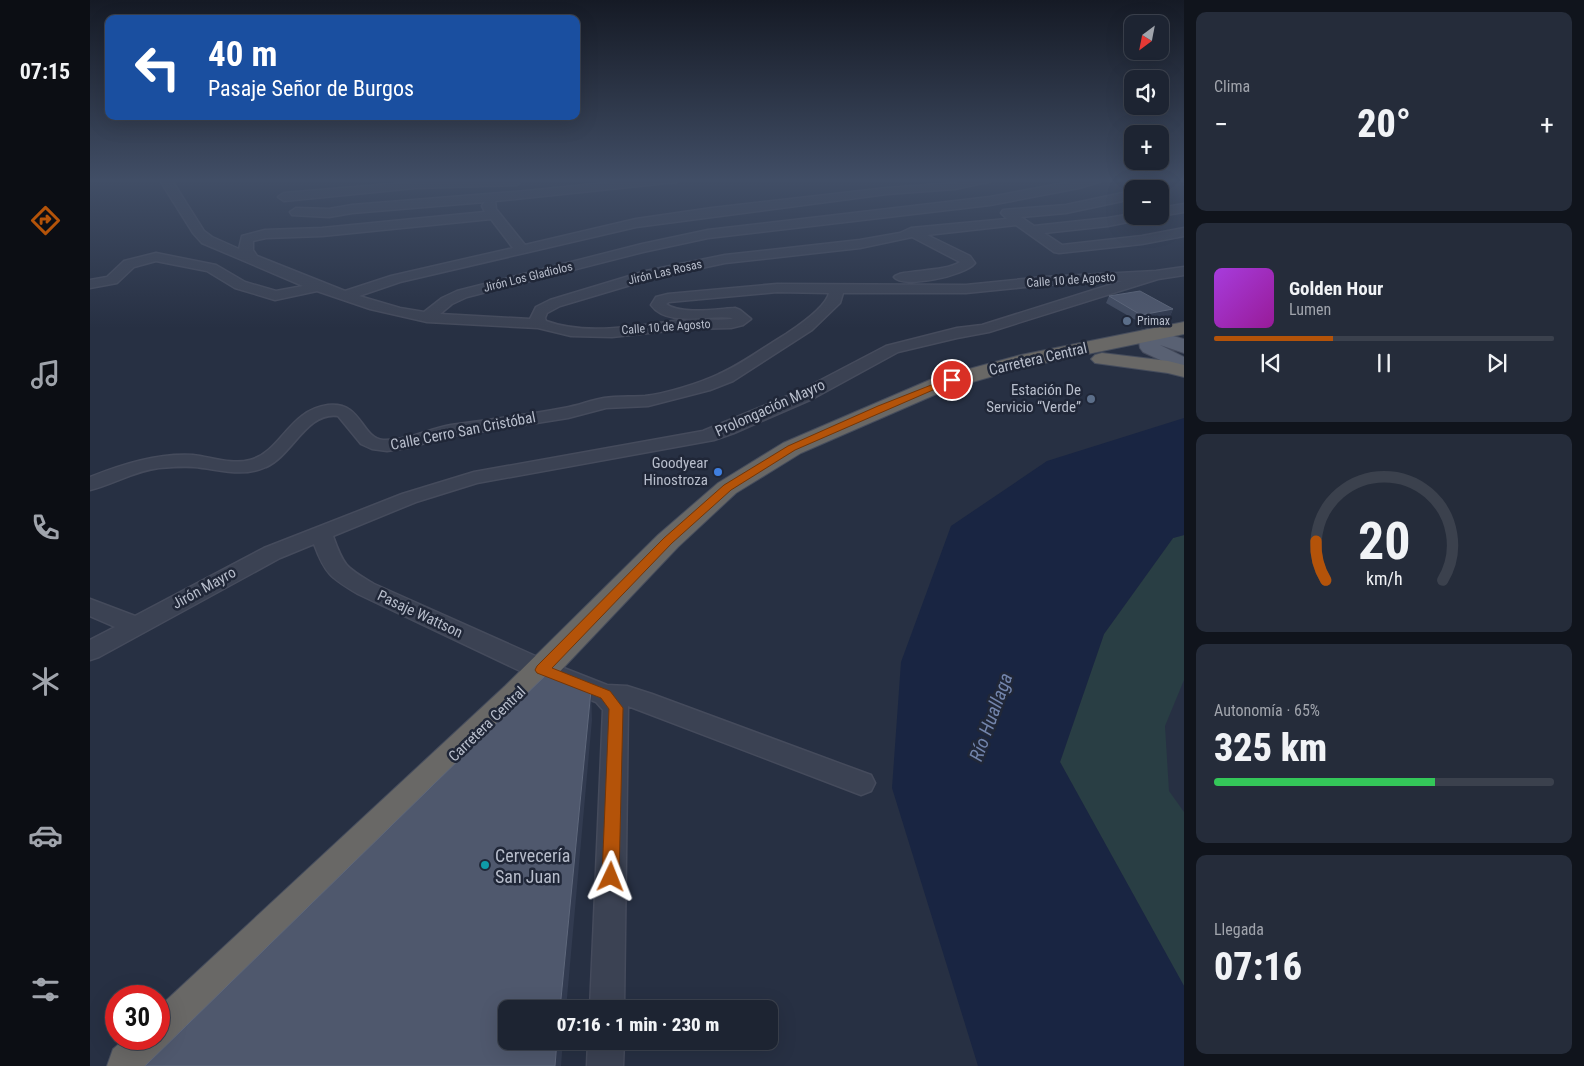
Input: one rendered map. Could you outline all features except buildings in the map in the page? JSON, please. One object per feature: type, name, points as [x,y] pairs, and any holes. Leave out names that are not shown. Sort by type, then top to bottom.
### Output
[{"type":"highway","points":[[963,377],[1058,368],[1102,359],[1149,341],[1183,340]]},
{"type":"highway","name":"Carretera Central","points":[[130,1066],[542,670],[668,541],[727,488],[792,448],[881,408],[963,377],[1021,362],[1149,341]]},
{"type":"highway","points":[[1102,359],[1168,367],[1184,371]]},
{"type":"main road","points":[[1149,341],[1184,365]]},
{"type":"street","name":"Calle 10 de Agosto","points":[[196,229],[207,240],[316,288],[374,306],[427,316],[540,324],[550,329],[566,331],[639,331],[687,324],[732,324],[743,319],[735,313],[671,313],[660,308],[658,305],[661,300],[668,298],[777,288],[966,289],[1044,281],[1156,275]]},
{"type":"street","points":[[251,258],[245,244],[248,239],[265,234],[355,229]]},
{"type":"street","points":[[505,229],[521,249]]},
{"type":"street","points":[[346,296],[396,279],[611,229]]},
{"type":"street","name":"Jirón Los Gladiolos","points":[[427,316],[447,300],[462,294],[642,248],[708,234],[750,229]]},
{"type":"street","points":[[777,288],[949,273],[961,269],[968,264],[965,259],[906,229]]},
{"type":"street","name":"Jirón Las Rosas","points":[[540,324],[536,318],[541,310],[554,303],[651,274],[725,259],[860,244],[941,229]]},
{"type":"street","points":[[1032,230],[1044,229]]},
{"type":"street","points":[[1032,230],[1059,249],[1142,240],[1184,232]]},
{"type":"street","points":[[90,284],[112,280],[130,264],[156,257],[211,268],[240,285],[275,296],[316,288]]},
{"type":"street","name":"Prolongación Mayro","points":[[321,534],[409,498],[474,478],[707,436],[728,429],[806,395],[892,349],[957,333],[984,329],[1156,275],[1184,271]]},
{"type":"street","name":"Calle Cerro San Cristóbal","points":[[90,484],[127,469],[184,460],[234,468],[250,467],[271,457],[307,420],[330,409],[344,412],[370,442],[378,446],[387,446],[432,437],[444,432],[568,413],[605,403],[631,403],[674,395],[727,377],[807,327],[835,300],[837,288]]},
{"type":"street","name":"Jirón Mayro","points":[[90,651],[257,560],[321,534]]},
{"type":"street","name":"Pasaje Wattson","points":[[321,534],[333,566],[347,578],[366,589],[542,670],[606,695],[627,696],[643,701],[861,783]]},
{"type":"street","points":[[90,607],[135,626]]},
{"type":"street","points":[[606,695],[616,708],[606,1000]]},
{"type":"street","points":[[605,1066],[606,1050]]},
{"type":"green space","points":[[1184,535],[1184,680],[1165,726],[1169,791],[1184,812],[1184,986],[1060,762],[1104,634],[1173,538]]},
{"type":"water","name":"Río Huallaga","points":[[1184,418],[1184,535],[1173,538],[1104,634],[1060,762],[1184,986],[1184,1066],[978,1066],[892,788],[901,662],[951,526],[1047,461]]},
{"type":"place","name":"Primax","points":[[1127,321]]},
{"type":"place","name":"Estación De Servicio “Verde”","points":[[1091,399]]},
{"type":"place","name":"Goodyear Hinostroza","points":[[718,472]]},
{"type":"place","name":"Cervecería San Juan","points":[[485,865]]},
{"type":"route","points":[[611,877],[616,708],[606,695],[542,670],[668,541],[727,488],[792,448],[881,408],[952,380]]}]
